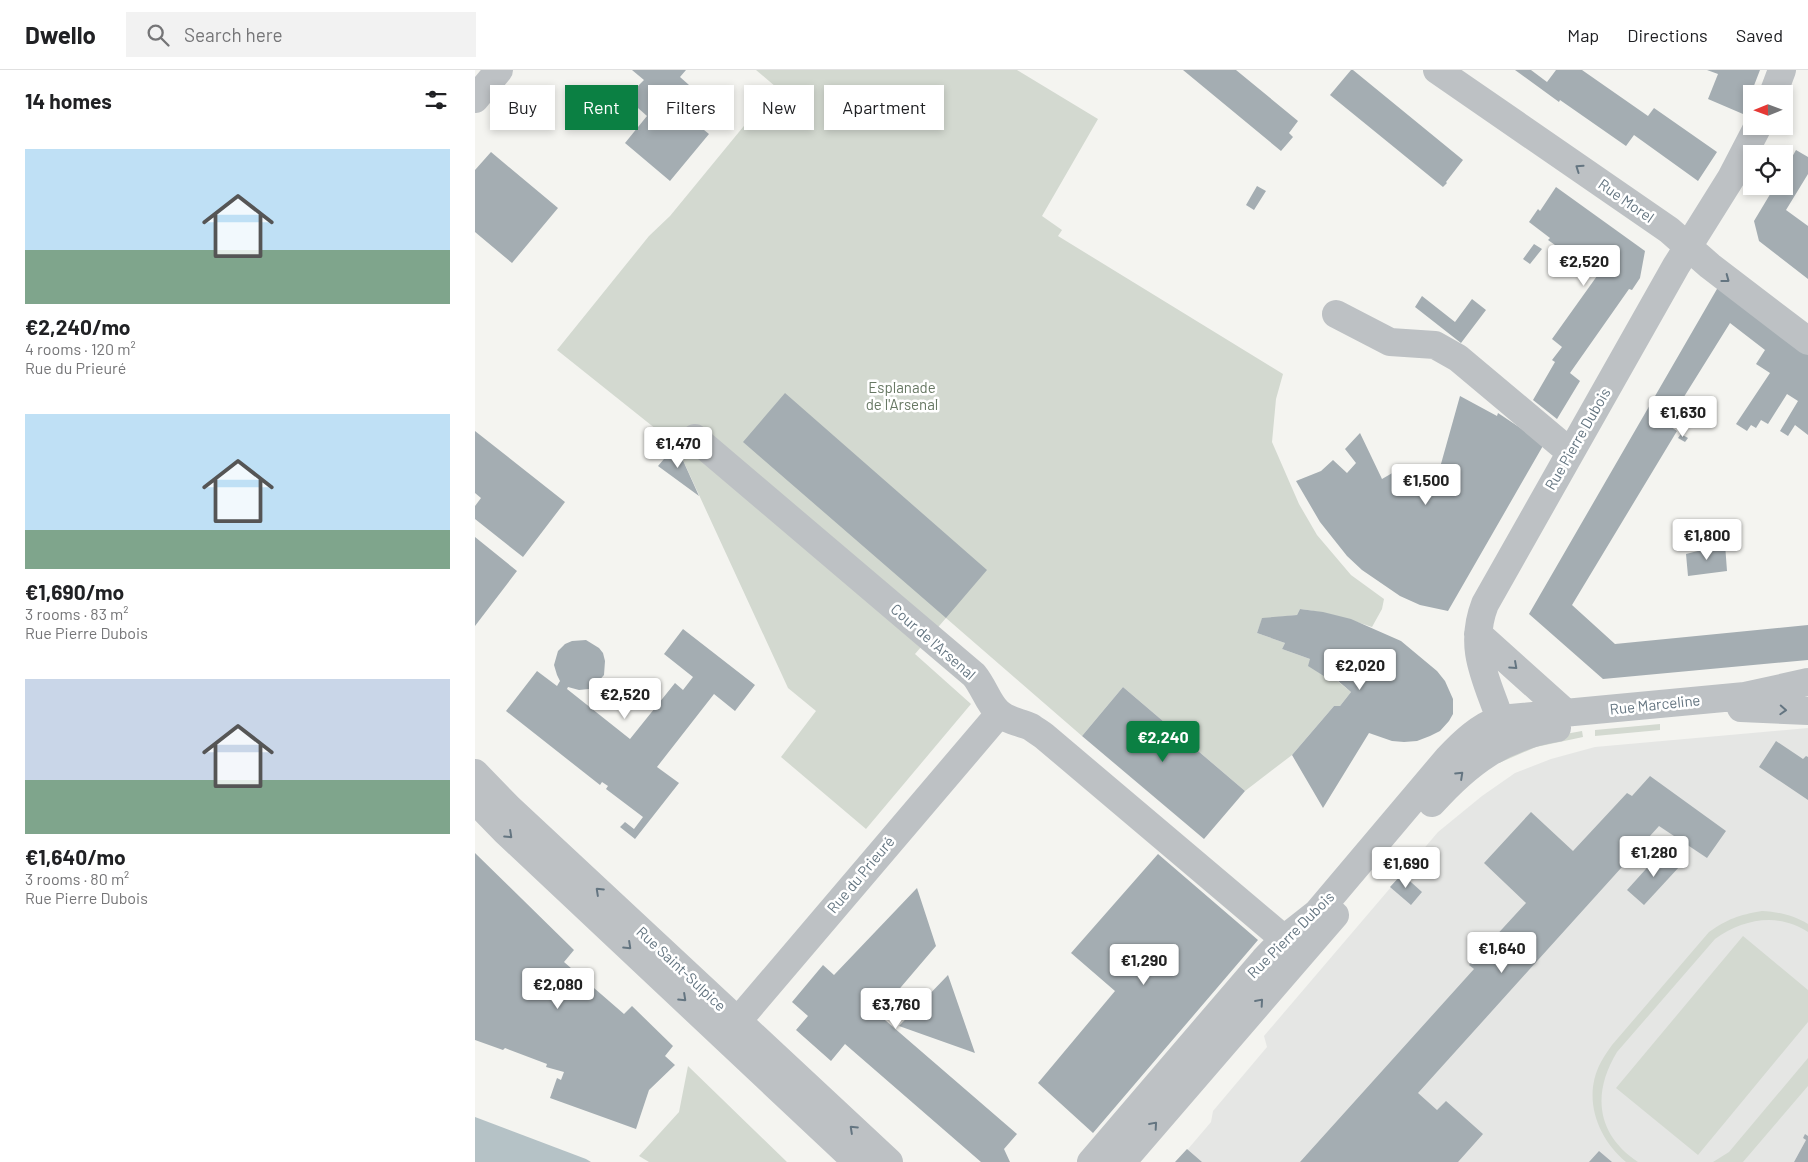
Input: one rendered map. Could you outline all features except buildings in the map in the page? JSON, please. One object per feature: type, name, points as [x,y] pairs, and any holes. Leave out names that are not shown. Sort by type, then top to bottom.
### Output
[{"type":"street","points":[[475,99],[499,70]]},
{"type":"street","name":"Rue Morel","points":[[1437,70],[1669,230],[1688,248],[1808,341]]},
{"type":"street","points":[[1777,85],[1783,70]]},
{"type":"street","name":"Rue Pierre Dubois","points":[[1091,1162],[1264,960],[1284,939],[1317,913],[1461,744],[1488,724],[1500,719],[1478,654],[1481,613],[1676,266],[1731,178],[1753,135]]},
{"type":"street","points":[[1336,314],[1390,342],[1435,345],[1458,358],[1571,452]]},
{"type":"street","name":"Cour de l'Arsenal","points":[[695,438],[974,676],[984,688],[992,706],[999,714]]},
{"type":"street","points":[[1478,634],[1566,714]]},
{"type":"street","name":"Rue Marceline","points":[[1500,719],[1755,694],[1808,682]]},
{"type":"street","points":[[1122,1162],[1431,805],[1457,777],[1484,755],[1528,734],[1586,723],[1739,708],[1808,711]]},
{"type":"street","points":[[999,714],[1044,736],[1284,939]]},
{"type":"street","name":"Rue du Prieuré","points":[[730,1029],[999,714]]},
{"type":"street","name":"Rue Saint-Sulpice","points":[[475,774],[730,1029],[857,1162]]},
{"type":"street","name":"Rue Saint-Sulpice","points":[[475,800],[505,831],[730,1029],[889,1162]]},
{"type":"shaded area","points":[[1808,728],[1808,1136],[1805,1135],[1803,1138],[1806,1140],[1794,1162],[1177,1162],[1211,1122],[1213,1111],[1267,1047],[1264,1036],[1438,832],[1482,796],[1515,773],[1551,759],[1595,747]]},
{"type":"shaded area","points":[[475,1117],[586,1159],[591,1162],[475,1162]]},
{"type":"green space","name":"Esplanade de l'Arsenal","points":[[756,70],[1017,70],[1098,119],[1042,216],[1062,230],[1058,236],[1283,374],[1276,399],[1272,442],[1299,504],[1317,535],[1351,575],[1384,599],[1382,609],[1372,627],[1328,614],[1300,609],[1297,615],[1262,619],[1257,633],[1285,643],[1282,649],[1310,659],[1351,692],[1340,706],[1334,706],[1292,755],[1245,791],[1123,687],[1082,736],[946,618],[915,654],[971,704],[866,829],[781,757],[816,711],[788,688],[676,445],[557,350],[649,236],[670,216],[744,126],[744,130],[814,130],[814,85],[774,85]]},
{"type":"green space","points":[[1660,724],[1660,730],[1595,736],[1595,730]]},
{"type":"green space","points":[[1582,731],[1583,737],[1536,747],[1499,763],[1512,750],[1554,736]]},
{"type":"green space","points":[[1762,911],[1780,913],[1797,918],[1808,924],[1808,932],[1785,922],[1761,920],[1726,932],[1715,939],[1617,1052],[1609,1067],[1604,1083],[1602,1112],[1606,1126],[1613,1139],[1638,1162],[1626,1162],[1607,1141],[1595,1116],[1593,1089],[1595,1075],[1602,1060],[1612,1045],[1709,932],[1734,918]]},
{"type":"green space","points":[[1743,936],[1808,990],[1808,1022],[1698,1155],[1616,1088]]},
{"type":"green space","points":[[1808,1058],[1808,1086],[1743,1162],[1713,1162],[1729,1152]]},
{"type":"green space","points":[[688,1066],[787,1162],[649,1162],[639,1156],[679,1112]]}]
